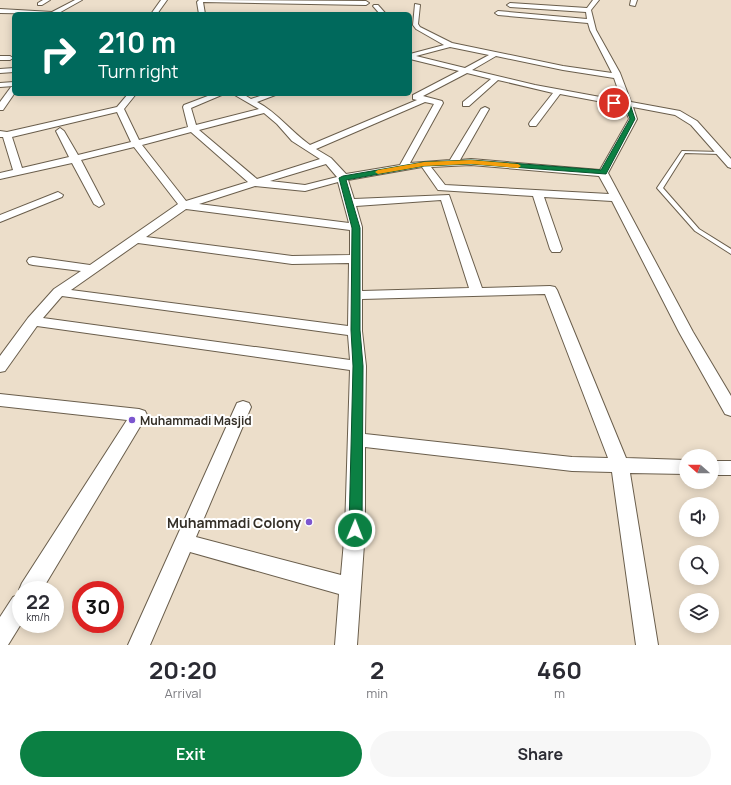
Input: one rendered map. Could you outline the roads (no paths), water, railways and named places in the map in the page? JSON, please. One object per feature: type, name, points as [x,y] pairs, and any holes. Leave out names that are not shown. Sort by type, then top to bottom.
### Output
[{"type":"street","points":[[40,4],[47,0]]},
{"type":"street","points":[[57,12],[79,0]]},
{"type":"street","points":[[155,12],[164,0]]},
{"type":"street","points":[[202,12],[200,2],[202,0],[288,2],[317,5],[365,2]]},
{"type":"street","points":[[596,0],[590,16],[593,30],[617,76],[633,119],[603,173]]},
{"type":"street","points":[[277,8],[288,2]]},
{"type":"street","points":[[505,4],[590,16]]},
{"type":"street","points":[[417,5],[415,24],[418,28],[450,45],[563,68],[617,76]]},
{"type":"street","points":[[376,6],[381,12]]},
{"type":"street","points":[[0,11],[18,12]]},
{"type":"street","points":[[498,13],[590,16]]},
{"type":"street","points":[[412,56],[450,45]]},
{"type":"street","points":[[403,168],[439,103],[416,97],[496,54]]},
{"type":"street","points":[[0,58],[10,58]]},
{"type":"street","points":[[412,58],[558,92],[677,113],[694,123],[731,165]]},
{"type":"street","points":[[0,71],[12,70]]},
{"type":"street","points":[[466,104],[496,78]]},
{"type":"street","points":[[0,85],[12,84]]},
{"type":"street","points":[[0,108],[12,92]]},
{"type":"street","points":[[533,124],[558,92]]},
{"type":"street","points":[[18,172],[4,138],[120,109],[130,96]]},
{"type":"street","points":[[215,96],[187,107],[192,128],[255,183],[305,188],[343,178],[424,164],[471,162],[603,173]]},
{"type":"street","points":[[241,96],[266,110],[280,122],[295,139],[328,160],[341,173],[356,228],[355,330],[358,366],[355,530],[346,645]]},
{"type":"street","points":[[252,101],[268,96]]},
{"type":"street","points":[[310,148],[425,99]]},
{"type":"street","points":[[453,163],[485,108]]},
{"type":"street","points":[[120,109],[136,143],[184,205],[356,228]]},
{"type":"street","points":[[0,176],[75,159],[266,110]]},
{"type":"street","points":[[60,131],[99,204]]},
{"type":"street","points":[[0,367],[33,321],[59,292],[184,205],[328,160]]},
{"type":"street","points":[[424,164],[442,188],[617,198]]},
{"type":"street","points":[[603,173],[686,332],[731,410]]},
{"type":"street","points":[[537,193],[556,249]]},
{"type":"street","points":[[2,219],[58,194]]},
{"type":"street","points":[[349,202],[445,197],[477,292]]},
{"type":"street","points":[[136,239],[292,260],[356,259]]},
{"type":"street","points":[[32,261],[93,269]]},
{"type":"street","points":[[356,295],[550,290],[620,466],[647,645]]},
{"type":"street","points":[[59,292],[355,330]]},
{"type":"street","points":[[33,321],[358,366]]},
{"type":"street","points":[[0,400],[140,415],[36,581]]},
{"type":"street","points":[[139,645],[242,407]]},
{"type":"street","points":[[357,440],[572,464],[679,467]]},
{"type":"street","points":[[719,468],[731,468]]},
{"type":"street","points":[[184,542],[351,586]]},
{"type":"street","points":[[0,637],[12,618]]},
{"type":"lane","points":[[720,153],[684,152],[660,188],[697,230],[731,252]]},
{"type":"place","name":"Muhammadi Masjid","points":[[132,420]]},
{"type":"place","name":"Muhammadi Colony","points":[[309,522]]}]
